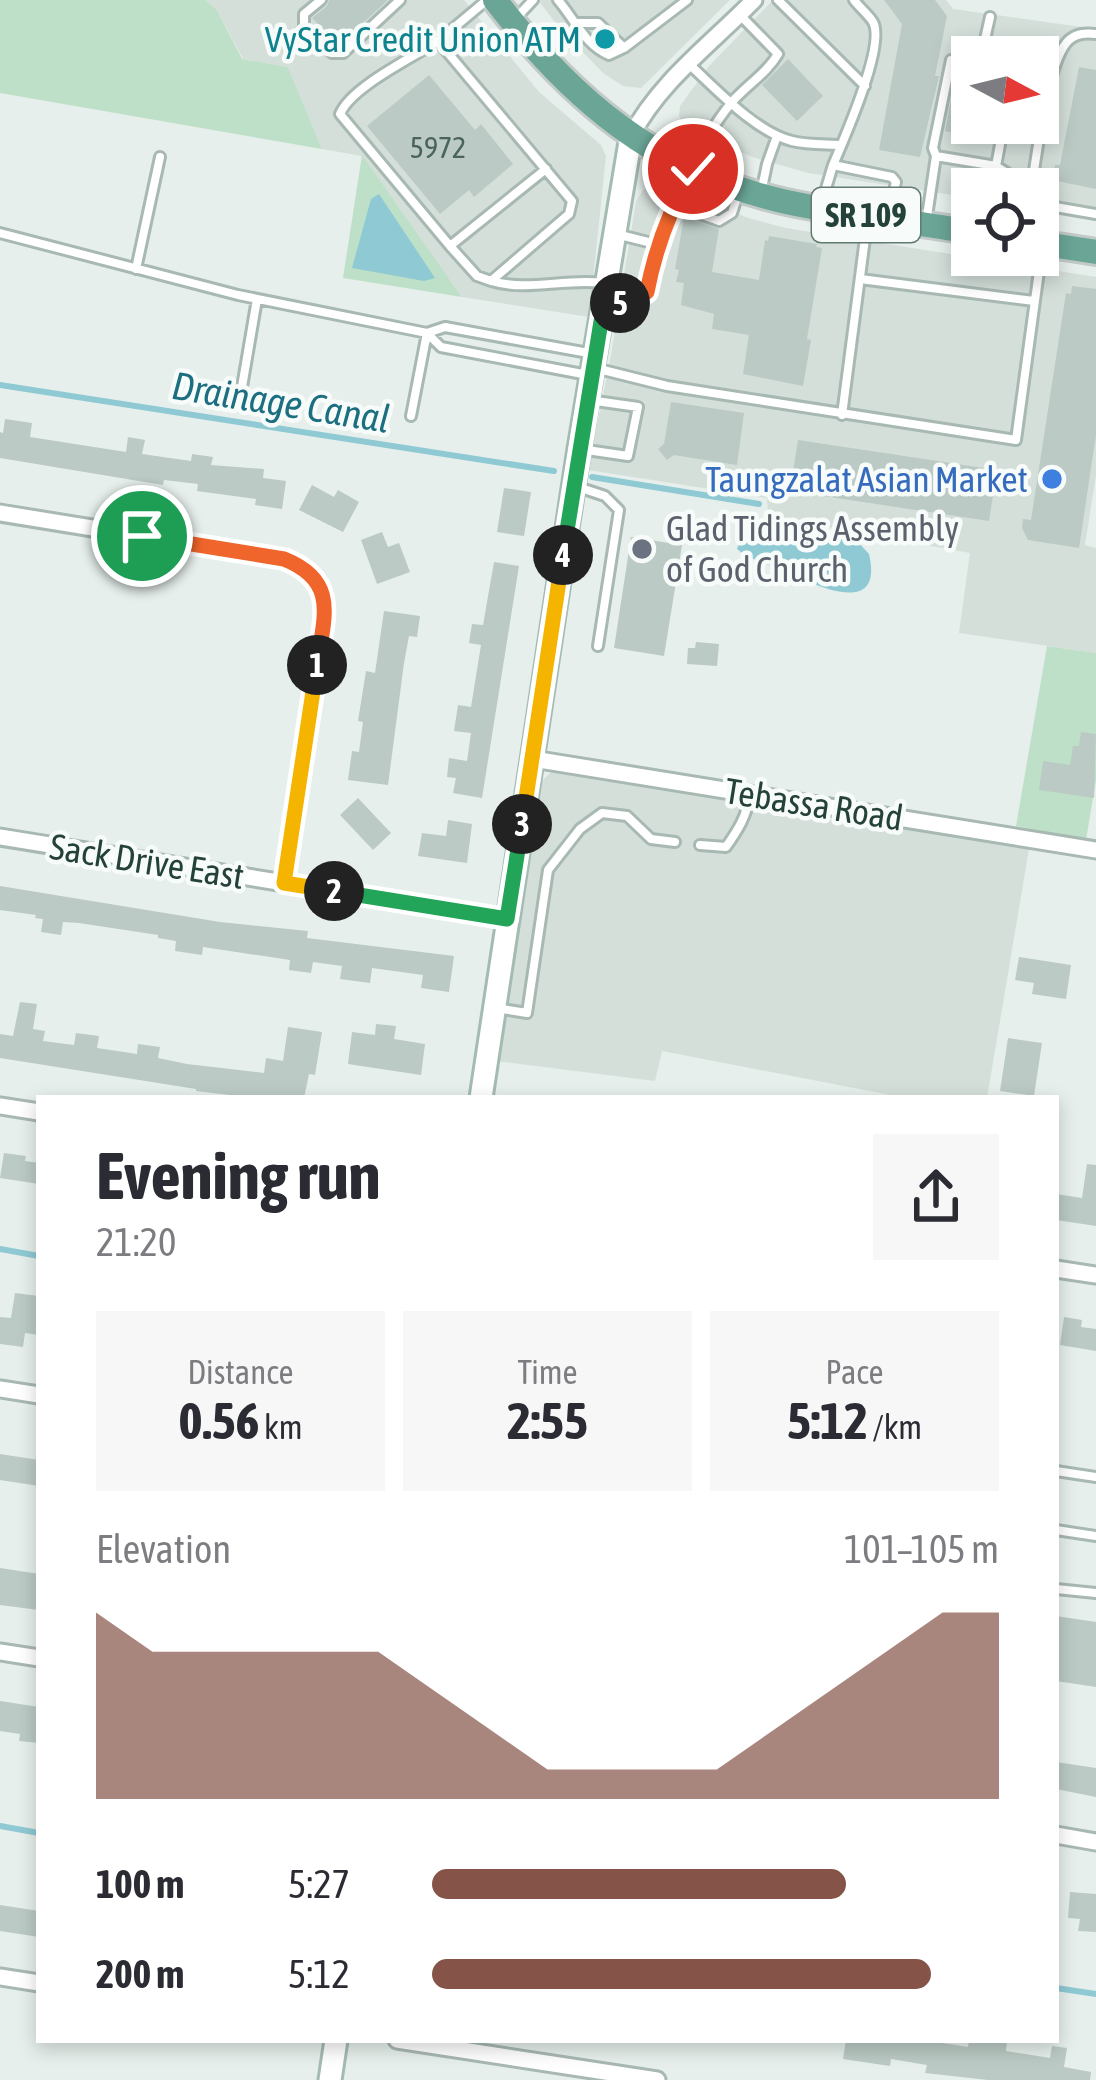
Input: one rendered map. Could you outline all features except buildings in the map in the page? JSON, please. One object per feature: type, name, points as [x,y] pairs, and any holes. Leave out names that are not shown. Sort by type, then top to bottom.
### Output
[{"type":"main road","name":"SR 109","points":[[491,0],[566,83],[631,136],[664,156],[750,191],[820,208],[951,228]]},
{"type":"main road","points":[[1059,246],[1096,252]]},
{"type":"street","points":[[481,1095],[631,136],[647,106],[747,5]]},
{"type":"street","points":[[0,514],[284,559],[304,567],[316,579],[326,610],[284,883]]},
{"type":"street","name":"Tebassa Road","points":[[532,759],[1096,850]]},
{"type":"street","name":"Sack Drive East","points":[[0,837],[507,919]]},
{"type":"street","points":[[0,1106],[36,1112]]},
{"type":"street","points":[[1059,1269],[1096,1275]]},
{"type":"street","points":[[0,1389],[36,1395]]},
{"type":"street","points":[[0,1652],[36,1658]]},
{"type":"street","points":[[1059,1836],[1096,1842]]},
{"type":"street","points":[[0,1977],[36,1983]]},
{"type":"street","points":[[330,2080],[336,2043]]},
{"type":"street","points":[[416,2043],[657,2080]]},
{"type":"lane","points":[[320,0],[304,14],[304,26],[332,53],[343,53],[400,0]]},
{"type":"lane","points":[[491,0],[438,41],[365,85],[340,114],[477,276],[536,287],[582,280],[633,302],[647,292],[674,205],[706,141],[731,103],[778,54],[747,5]]},
{"type":"lane","points":[[512,22],[533,0]]},
{"type":"lane","points":[[558,0],[583,35],[609,55],[687,0]]},
{"type":"lane","points":[[778,0],[865,86]]},
{"type":"lane","points":[[820,208],[865,86],[876,32],[854,0]]},
{"type":"lane","points":[[985,36],[990,17]]},
{"type":"lane","points":[[578,23],[598,23],[624,48]]},
{"type":"lane","points":[[1035,168],[1054,62],[1070,40],[1085,32],[1096,34]]},
{"type":"lane","points":[[438,41],[572,201],[569,214],[491,281]]},
{"type":"lane","points":[[926,224],[937,156],[933,148],[951,60]]},
{"type":"lane","points":[[688,63],[731,103],[777,136],[841,145]]},
{"type":"lane","points":[[674,205],[719,221],[732,213],[767,164],[777,136]]},
{"type":"lane","points":[[996,166],[1000,144]]},
{"type":"lane","points":[[937,156],[999,168]]},
{"type":"lane","points":[[136,269],[160,157]]},
{"type":"lane","points":[[833,165],[896,182],[878,217],[860,279],[842,415]]},
{"type":"lane","points":[[451,247],[546,169]]},
{"type":"lane","points":[[1059,208],[1096,214]]},
{"type":"lane","points":[[0,233],[257,298],[428,333],[445,327],[667,386],[1016,440],[1037,276]]},
{"type":"lane","points":[[614,234],[660,245]]},
{"type":"lane","points":[[860,279],[1034,301]]},
{"type":"lane","points":[[242,387],[257,298]]},
{"type":"lane","points":[[428,333],[441,347],[593,366]]},
{"type":"lane","points":[[411,416],[428,333]]},
{"type":"lane","points":[[579,449],[628,456],[638,407],[587,400]]},
{"type":"lane","points":[[574,486],[605,496],[619,510],[598,646]]},
{"type":"lane","points":[[700,845],[726,847],[740,827],[750,794]]},
{"type":"lane","points":[[495,1008],[526,1013],[548,870],[580,829],[602,813],[627,816],[651,838],[675,842]]},
{"type":"lane","points":[[1059,1471],[1096,1477]]},
{"type":"lane","points":[[1059,1530],[1096,1536]]},
{"type":"lane","points":[[1059,1589],[1096,1593]]},
{"type":"shaded area","points":[[205,0],[464,0],[539,92],[601,145],[606,156],[589,317],[462,297],[362,156],[322,149],[288,67],[243,59],[217,10]]},
{"type":"shaded area","points":[[538,0],[730,0],[641,88],[623,86],[603,73]]},
{"type":"shaded area","points":[[773,0],[946,0],[953,9],[1096,29],[1096,218],[1059,212],[1059,168],[951,168],[951,195],[808,173],[752,157],[685,128],[680,106],[709,66]]},
{"type":"shaded area","points":[[665,184],[786,228],[951,254],[951,276],[1059,276],[1059,271],[1096,277],[1096,475],[1085,545],[1096,548],[1096,653],[959,633],[970,553],[768,516],[767,498],[588,470],[636,201],[643,190]]},
{"type":"shaded area","points":[[553,770],[1029,849],[988,1095],[890,1095],[662,1051],[655,1081],[496,1061],[538,785]]},
{"type":"green space","points":[[0,0],[205,0],[217,10],[242,59],[288,67],[322,149],[0,93]]},
{"type":"green space","points":[[362,155],[462,297],[343,278]]},
{"type":"green space","points":[[1047,646],[1096,653],[1096,780],[1086,840],[1016,826]]},
{"type":"water","points":[[379,194],[435,278],[424,281],[352,268],[371,199]]},
{"type":"water","points":[[746,526],[857,541],[869,554],[871,575],[866,587],[855,592],[825,588],[747,556],[737,549]]},
{"type":"waterway","name":"Drainage Canal","points":[[0,385],[554,471]]},
{"type":"waterway","name":"Drainage Canal","points":[[592,477],[759,504]]},
{"type":"waterway","points":[[0,1249],[36,1255]]},
{"type":"waterway","name":"Drainage Canal","points":[[0,1826],[36,1832]]},
{"type":"waterway","points":[[1059,1988],[1096,1994]]},
{"type":"place","name":"VyStar Credit Union ATM","points":[[605,39]]},
{"type":"place","name":"Taungzalat Asian Market","points":[[1052,479]]},
{"type":"place","name":"Glad Tidings Assembly of God Church","points":[[642,549]]},
{"type":"route","points":[[142,536],[284,559],[304,567],[324,594],[326,610],[284,883],[507,919],[604,303],[633,302],[647,292],[678,195],[693,169]]}]
